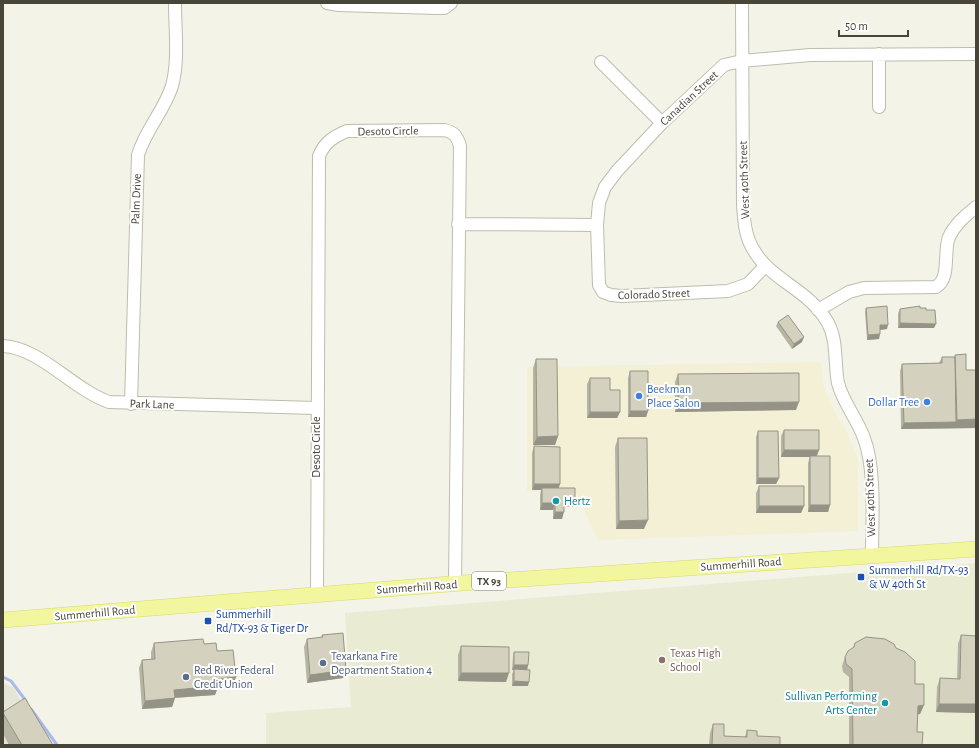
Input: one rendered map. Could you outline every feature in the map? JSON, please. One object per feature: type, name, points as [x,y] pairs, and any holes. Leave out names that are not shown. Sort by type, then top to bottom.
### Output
[{"type":"main road","name":"Summerhill Road","points":[[3,620],[317,594],[976,549]]},
{"type":"street","name":"Palm Drive","points":[[131,404],[138,156],[143,139],[166,102],[172,86],[175,70],[174,3]]},
{"type":"street","points":[[327,3],[339,5],[436,8],[444,8],[450,4]]},
{"type":"street","name":"West 40th Street","points":[[742,3],[743,211],[748,238],[753,249],[765,266],[806,296],[828,323],[833,335],[838,381],[841,392],[864,437],[869,457],[872,555]]},
{"type":"street","points":[[879,54],[880,107]]},
{"type":"street","name":"Canadian Street","points":[[597,225],[599,203],[605,187],[616,171],[662,123],[724,65],[742,61],[810,55],[976,54]]},
{"type":"street","points":[[601,62],[662,123]]},
{"type":"street","name":"Desoto Circle","points":[[317,594],[316,408],[319,156],[324,146],[333,136],[346,131],[444,130],[451,131],[457,136],[460,146],[455,584]]},
{"type":"street","points":[[818,310],[849,292],[864,288],[936,287],[941,284],[944,276],[949,238],[959,222],[976,207]]},
{"type":"street","points":[[458,224],[597,225]]},
{"type":"street","name":"Colorado Street","points":[[597,225],[599,284],[603,292],[611,295],[622,296],[728,291],[748,284],[765,266]]},
{"type":"street","name":"Park Lane","points":[[3,346],[23,349],[95,397],[110,402],[131,404],[316,408]]},
{"type":"shaded area","points":[[821,362],[824,387],[835,413],[845,428],[856,453],[858,462],[858,531],[598,540],[575,491],[527,492],[527,367]]},
{"type":"shaded area","name":"Texas High School","points":[[976,563],[976,745],[266,745],[266,713],[351,707],[345,613]]},
{"type":"shaded area","points":[[3,683],[13,687],[47,745],[3,745]]},
{"type":"building","points":[[887,306],[888,325],[880,325],[880,334],[868,335],[866,308]]},
{"type":"building","points":[[920,306],[920,308],[926,308],[926,310],[935,310],[936,324],[900,323],[900,309]]},
{"type":"building","points":[[788,315],[804,337],[794,344],[778,322]]},
{"type":"building","points":[[966,354],[966,370],[976,370],[976,419],[957,420],[955,355]]},
{"type":"building","name":"Dollar Tree","points":[[942,357],[955,357],[956,422],[904,423],[902,364],[942,363]]},
{"type":"building","points":[[536,359],[557,359],[558,436],[537,437]]},
{"type":"building","points":[[630,371],[648,371],[648,411],[630,411]]},
{"type":"building","points":[[799,373],[799,402],[679,403],[678,374]]},
{"type":"building","points":[[590,378],[610,378],[610,390],[620,390],[620,412],[590,412]]},
{"type":"building","points":[[784,430],[819,430],[819,450],[784,450]]},
{"type":"building","points":[[758,431],[778,431],[779,478],[758,478]]},
{"type":"building","points":[[618,438],[647,438],[648,520],[619,521]]},
{"type":"building","points":[[534,446],[560,447],[560,484],[534,484]]},
{"type":"building","points":[[810,456],[830,456],[830,505],[810,505]]},
{"type":"building","points":[[759,486],[804,486],[804,506],[759,506]]},
{"type":"building","points":[[542,488],[575,488],[575,501],[564,501],[564,512],[555,512],[555,503],[542,503]]},
{"type":"building","name":"Texarkana Fire Department Station 4","points":[[343,633],[346,670],[310,675],[307,639],[323,637],[322,635]]},
{"type":"building","points":[[961,635],[976,636],[976,704],[939,704],[940,678],[960,679]]},
{"type":"building","name":"Sullivan Performing Arts Center","points":[[866,637],[885,639],[894,644],[896,648],[905,652],[915,661],[915,684],[924,684],[924,705],[918,706],[917,732],[923,732],[922,745],[853,745],[852,669],[846,664],[845,657],[848,651],[854,647],[855,643]]},
{"type":"building","name":"Red River Federal Credit Union","points":[[203,639],[204,644],[216,643],[217,651],[233,650],[236,677],[218,679],[218,686],[174,690],[175,698],[145,701],[142,660],[155,659],[154,643]]},
{"type":"building","points":[[461,646],[509,647],[509,673],[461,673]]},
{"type":"building","points":[[514,652],[529,652],[528,665],[514,665]]},
{"type":"building","points":[[514,669],[530,670],[529,682],[514,681]]},
{"type":"building","points":[[25,698],[53,745],[22,745],[3,712]]},
{"type":"building","points":[[713,724],[724,724],[724,736],[747,737],[747,730],[757,731],[757,736],[780,737],[780,745],[712,745]]},
{"type":"waterway","points":[[3,677],[11,681],[26,701]]},
{"type":"waterway","points":[[31,709],[57,745]]},
{"type":"place","name":"Beekman Place Salon","points":[[639,396]]},
{"type":"place","name":"Dollar Tree","points":[[927,402]]},
{"type":"place","name":"Hertz","points":[[556,501]]},
{"type":"place","name":"Summerhill Rd/TX-93 & W 40th St","points":[[861,577]]},
{"type":"place","name":"Summerhill Rd/TX-93 & Tiger Dr","points":[[208,621]]},
{"type":"place","name":"Texas High School","points":[[662,660]]},
{"type":"place","name":"Texarkana Fire Department Station 4","points":[[323,663]]},
{"type":"place","name":"Red River Federal Credit Union","points":[[186,677]]},
{"type":"place","name":"Sullivan Performing Arts Center","points":[[885,703]]}]
